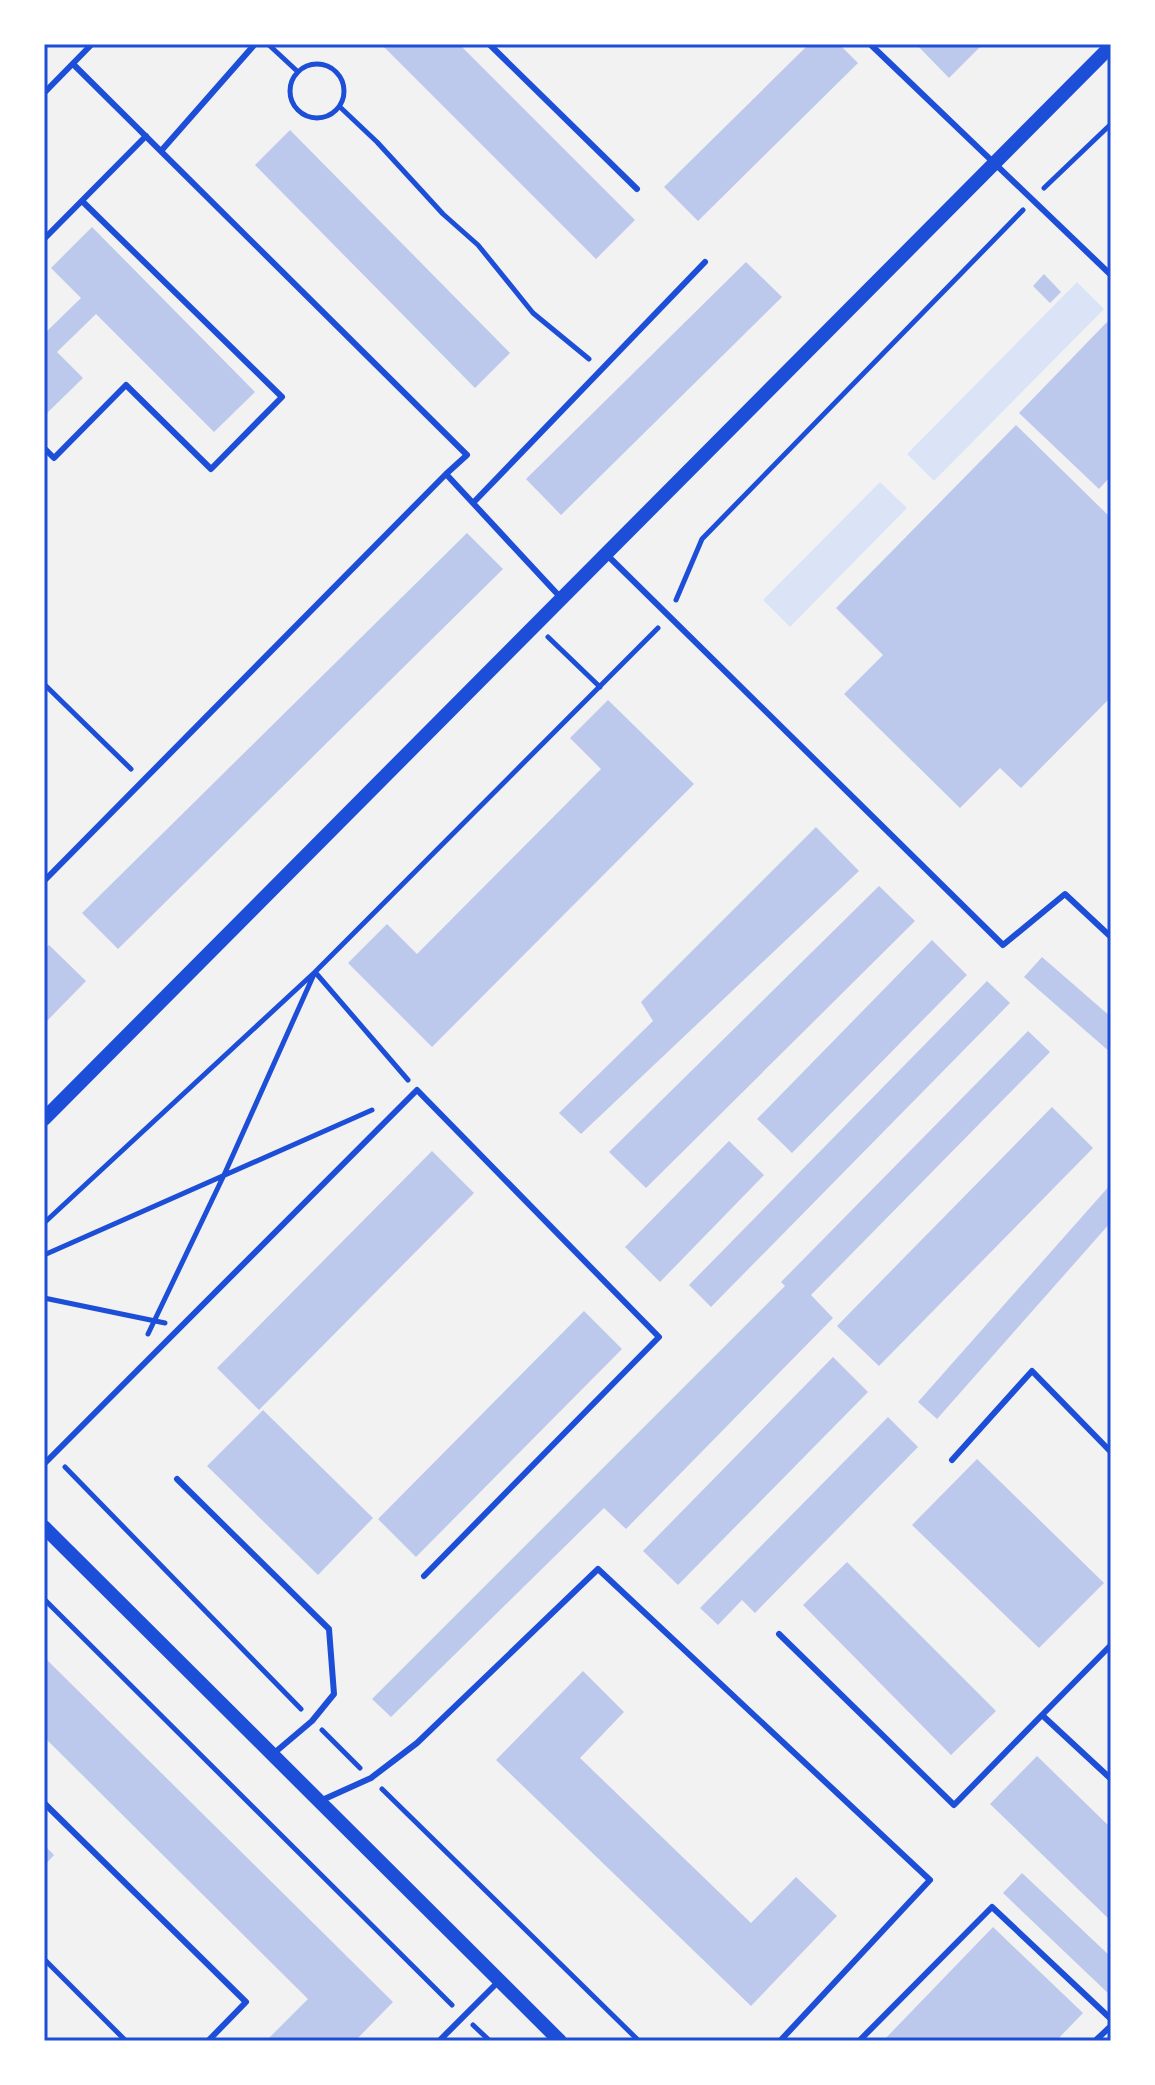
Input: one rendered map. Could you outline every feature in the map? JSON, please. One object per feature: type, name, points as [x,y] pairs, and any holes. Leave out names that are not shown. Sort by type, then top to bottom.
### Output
[{"type":"street","points":[[44,1119],[1111,46]]},
{"type":"street","points":[[44,1527],[560,2041]]},
{"type":"lane","points":[[44,93],[92,44]]},
{"type":"lane","points":[[161,151],[255,44]]},
{"type":"lane","points":[[489,44],[637,189]]},
{"type":"lane","points":[[870,44],[1111,275]]},
{"type":"lane","points":[[44,881],[467,455],[73,64]]},
{"type":"lane","points":[[44,239],[146,136]]},
{"type":"lane","points":[[44,448],[54,458],[126,385],[211,469],[282,397],[82,201]]},
{"type":"lane","points":[[473,503],[705,262]]},
{"type":"lane","points":[[446,474],[562,599]]},
{"type":"lane","points":[[606,554],[1003,945],[1065,894],[1111,937]]},
{"type":"lane","points":[[44,1464],[417,1090],[659,1337],[424,1576]]},
{"type":"lane","points":[[952,1460],[1032,1371],[1111,1452]]},
{"type":"lane","points":[[177,1479],[329,1629],[334,1694],[312,1721],[273,1754]]},
{"type":"lane","points":[[320,1801],[371,1778],[417,1743],[598,1569],[930,1880],[780,2041]]},
{"type":"lane","points":[[779,1634],[954,1805],[1111,1645]]},
{"type":"lane","points":[[1042,1715],[1111,1779]]},
{"type":"lane","points":[[44,1803],[246,2002],[208,2041]]},
{"type":"lane","points":[[859,2041],[992,1907],[1111,2019]]},
{"type":"lane","points":[[439,2041],[501,1980]]},
{"type":"lane","points":[[1095,2041],[1111,2026]]},
{"type":"path","points":[[269,44],[297,71]]},
{"type":"path","points":[[316,63],[335,70],[345,87],[340,107],[320,119],[299,112],[289,92],[297,71],[316,63]]},
{"type":"path","points":[[340,107],[443,214],[478,245],[533,313],[602,369]]},
{"type":"path","points":[[44,1223],[315,972],[669,616],[702,539],[1033,199],[1111,124]]},
{"type":"path","points":[[536,625],[600,687]]},
{"type":"path","points":[[44,684],[143,781]]},
{"type":"path","points":[[315,972],[417,1090]]},
{"type":"path","points":[[143,1345],[315,972]]},
{"type":"path","points":[[44,1255],[376,1109]]},
{"type":"path","points":[[44,1298],[181,1326]]},
{"type":"path","points":[[53,1455],[312,1721],[639,2041]]},
{"type":"path","points":[[44,1599],[490,2041]]},
{"type":"path","points":[[44,1959],[126,2041]]},
{"type":"shaded area","points":[[1077,282],[1104,309],[934,481],[907,454]]},
{"type":"shaded area","points":[[880,482],[907,508],[790,627],[763,600]]},
{"type":"building","points":[[381,44],[459,44],[635,220],[596,259]]},
{"type":"building","points":[[809,44],[839,44],[858,63],[698,221],[664,187]]},
{"type":"building","points":[[916,44],[983,44],[949,78]]},
{"type":"building","points":[[290,130],[510,353],[475,388],[255,165]]},
{"type":"building","points":[[92,227],[255,392],[214,432],[96,314],[57,352],[83,378],[44,416],[44,334],[81,298],[51,268]]},
{"type":"building","points":[[746,262],[782,297],[561,515],[526,479]]},
{"type":"building","points":[[1044,274],[1061,292],[1050,303],[1033,286]]},
{"type":"building","points":[[1107,322],[1111,326],[1111,476],[1099,489],[1019,413]]},
{"type":"building","points":[[1016,425],[1111,518],[1111,697],[1021,788],[1000,768],[960,808],[844,694],[883,655],[836,608]]},
{"type":"building","points":[[467,533],[503,569],[118,949],[82,913]]},
{"type":"building","points":[[608,700],[694,784],[432,1047],[348,963],[387,924],[417,954],[601,769],[570,738]]},
{"type":"building","points":[[816,827],[859,871],[581,1134],[559,1113],[653,1021],[641,1002]]},
{"type":"building","points":[[879,886],[915,921],[646,1188],[609,1152]]},
{"type":"building","points":[[932,940],[967,975],[792,1153],[757,1119]]},
{"type":"building","points":[[49,945],[86,981],[44,1024],[44,950]]},
{"type":"building","points":[[1042,957],[1111,1017],[1111,1053],[1024,977]]},
{"type":"building","points":[[987,981],[1010,1003],[711,1307],[689,1285]]},
{"type":"building","points":[[1028,1031],[1050,1052],[811,1295],[833,1318],[626,1529],[604,1508],[391,1717],[372,1699],[785,1286],[781,1282]]},
{"type":"building","points":[[1052,1107],[1093,1148],[879,1366],[837,1326]]},
{"type":"building","points":[[729,1141],[764,1175],[660,1282],[625,1247]]},
{"type":"building","points":[[432,1151],[474,1193],[259,1410],[217,1368]]},
{"type":"building","points":[[1111,1184],[1111,1222],[937,1419],[918,1402]]},
{"type":"building","points":[[584,1311],[622,1349],[416,1557],[378,1519]]},
{"type":"building","points":[[833,1357],[868,1392],[678,1585],[643,1551]]},
{"type":"building","points":[[263,1410],[373,1518],[318,1575],[207,1466]]},
{"type":"building","points":[[888,1417],[918,1447],[755,1613],[742,1600],[718,1625],[700,1608]]},
{"type":"building","points":[[977,1459],[1104,1583],[1039,1648],[912,1525]]},
{"type":"building","points":[[847,1562],[996,1711],[951,1755],[803,1605]]},
{"type":"building","points":[[44,1657],[393,2002],[355,2041],[266,2041],[308,1999],[44,1737]]},
{"type":"building","points":[[583,1671],[624,1712],[580,1758],[751,1923],[796,1877],[837,1916],[751,2006],[496,1760]]},
{"type":"building","points":[[1037,1756],[1111,1828],[1111,1921],[990,1804]]},
{"type":"building","points":[[44,1845],[54,1855],[44,1866]]},
{"type":"building","points":[[1022,1873],[1111,1957],[1111,1996],[1003,1893]]},
{"type":"building","points":[[993,1927],[1083,2013],[1056,2041],[883,2041]]}]
